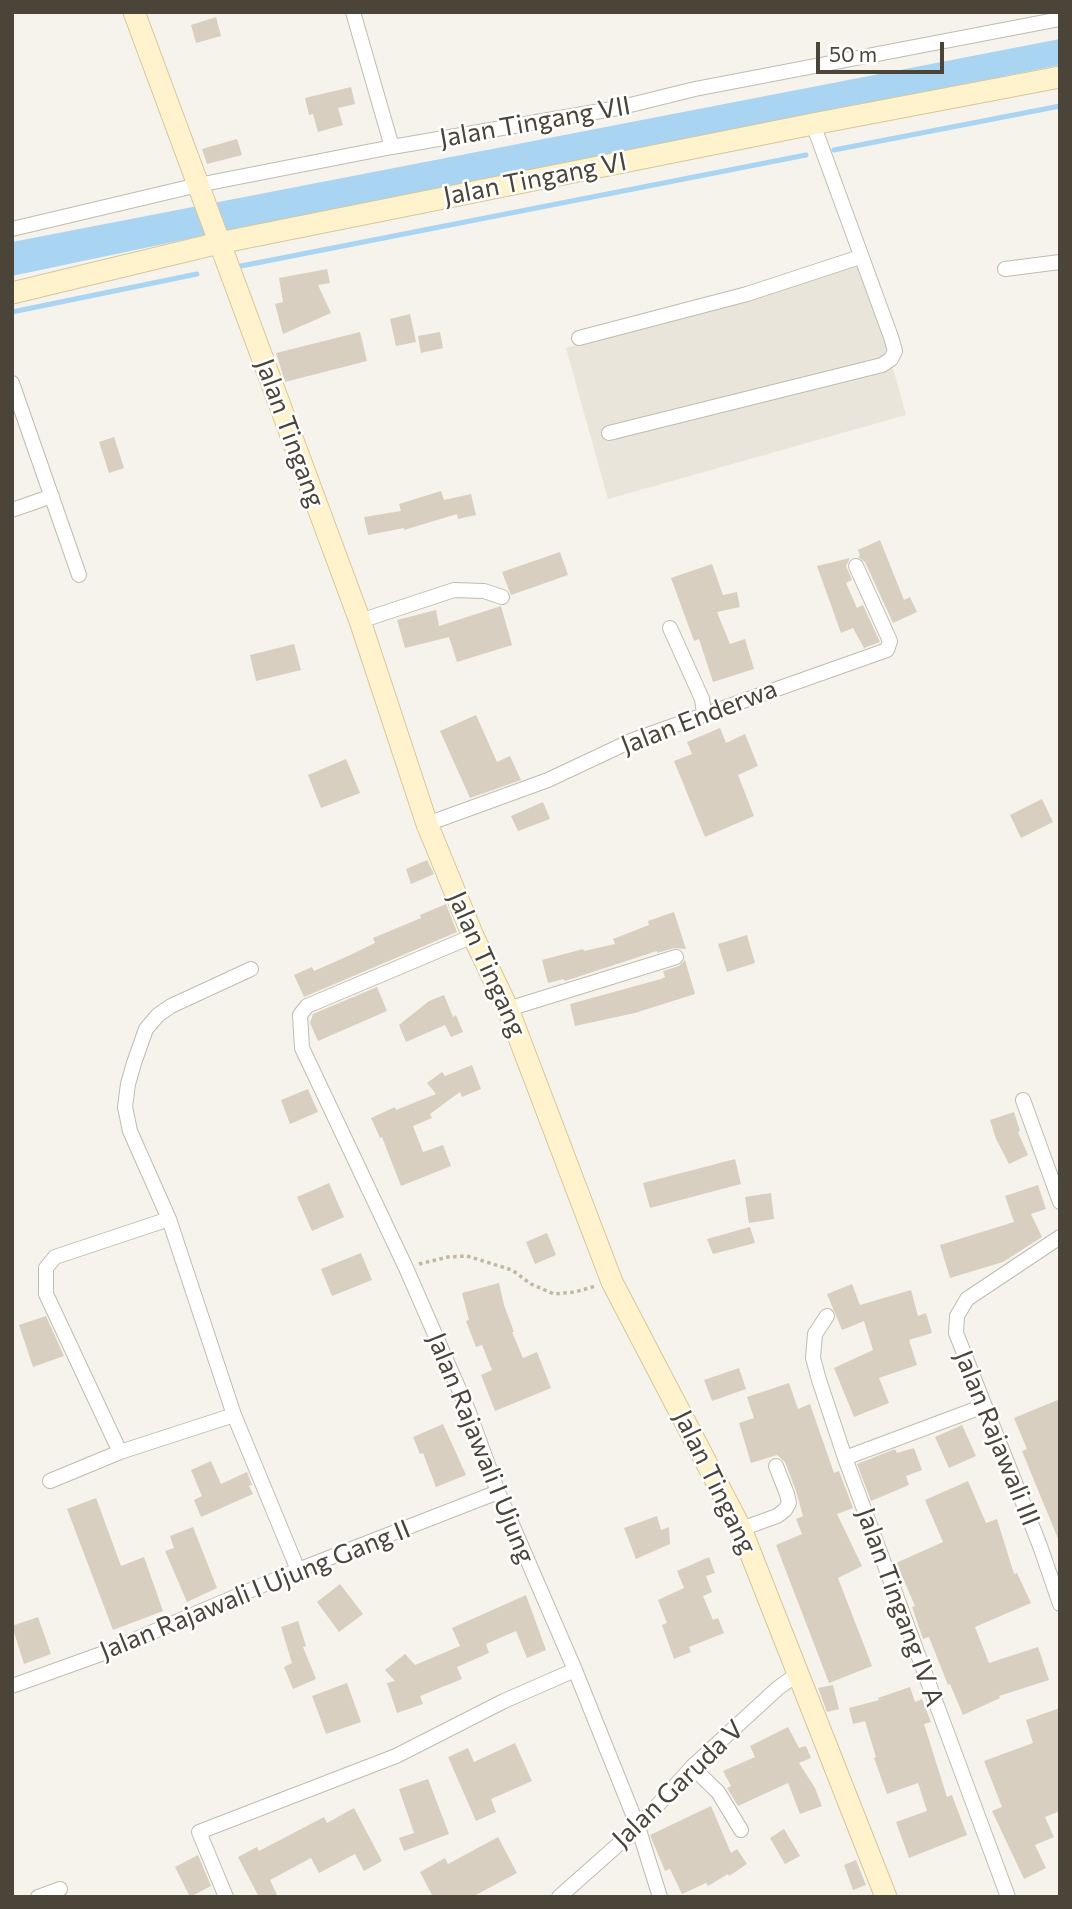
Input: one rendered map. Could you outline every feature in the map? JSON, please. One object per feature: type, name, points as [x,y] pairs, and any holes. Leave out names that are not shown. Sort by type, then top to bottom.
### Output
[{"type":"main road","name":"Jalan Tingang","points":[[134,12],[360,621],[427,824],[473,936],[508,1009],[612,1282],[741,1529],[887,1897]]},
{"type":"main road","name":"Jalan Tingang VI","points":[[12,293],[217,238],[1060,77]]},
{"type":"street","points":[[353,12],[392,147]]},
{"type":"street","name":"Jalan Tingang VII","points":[[12,229],[202,195],[392,147],[607,110],[695,89],[1060,19]]},
{"type":"street","points":[[609,433],[882,365],[891,359],[895,351],[813,124]]},
{"type":"street","points":[[579,338],[747,294],[860,257]]},
{"type":"street","points":[[1005,269],[1060,262]]},
{"type":"street","points":[[12,383],[15,404],[52,496],[79,575]]},
{"type":"street","points":[[12,510],[52,496]]},
{"type":"street","name":"Jalan Enderwa","points":[[427,824],[548,780],[633,740],[704,713],[887,650],[890,641],[856,566]]},
{"type":"street","points":[[360,621],[454,590],[485,591],[502,597]]},
{"type":"street","points":[[670,628],[702,699],[704,713]]},
{"type":"street","name":"Jalan Rajawali I Ujung","points":[[473,936],[307,1006],[300,1015],[302,1048],[406,1268],[468,1410],[498,1492],[638,1827],[660,1897]]},
{"type":"street","points":[[508,1009],[676,957]]},
{"type":"street","points":[[251,969],[171,1006],[146,1028],[128,1084],[125,1107],[130,1131],[169,1219],[234,1415],[298,1570]]},
{"type":"street","points":[[1023,1100],[1060,1202]]},
{"type":"street","points":[[120,1452],[46,1294],[46,1268],[55,1256],[169,1219]]},
{"type":"street","name":"Jalan Rajawali III","points":[[1060,1237],[967,1299],[957,1316],[956,1333],[1041,1546],[1060,1604]]},
{"type":"street","name":"Jalan Tingang IV A","points":[[827,1316],[815,1334],[813,1359],[845,1458],[1008,1897]]},
{"type":"street","points":[[845,1458],[984,1405]]},
{"type":"street","points":[[50,1481],[120,1452],[234,1415]]},
{"type":"street","points":[[741,1529],[777,1516],[789,1503],[776,1465]]},
{"type":"street","name":"Jalan Rajawali I Ujung Gang II","points":[[12,1686],[101,1654],[298,1570],[498,1492]]},
{"type":"street","points":[[226,1897],[199,1832],[396,1756],[504,1701],[575,1671]]},
{"type":"street","name":"Jalan Garuda V","points":[[559,1897],[638,1827],[692,1767],[778,1688],[799,1673]]},
{"type":"street","points":[[692,1767],[719,1792],[741,1830]]},
{"type":"street","points":[[38,1897],[60,1889]]},
{"type":"path","points":[[406,1268],[448,1256],[467,1256],[512,1270],[531,1284],[554,1294],[575,1292],[612,1282]]},
{"type":"shaded area","points":[[864,264],[906,415],[608,499],[566,348]]},
{"type":"water","points":[[1060,39],[1060,65],[12,276],[12,242]]},
{"type":"building","points":[[216,17],[221,36],[196,43],[191,25]]},
{"type":"building","points":[[351,87],[355,104],[338,108],[343,125],[318,132],[313,114],[309,115],[305,98]]},
{"type":"building","points":[[237,139],[242,155],[207,164],[202,149]]},
{"type":"building","points":[[327,269],[330,283],[318,285],[331,313],[283,334],[275,304],[283,302],[279,278]]},
{"type":"building","points":[[410,314],[416,342],[396,346],[390,319]]},
{"type":"building","points":[[360,332],[367,361],[285,382],[276,353]]},
{"type":"building","points":[[440,332],[443,348],[421,353],[418,336]]},
{"type":"building","points":[[114,437],[124,468],[109,473],[99,442]]},
{"type":"building","points":[[441,491],[444,500],[471,494],[476,515],[458,519],[457,514],[404,530],[368,535],[364,517],[401,511],[399,504]]},
{"type":"building","points":[[880,540],[904,600],[910,597],[917,612],[893,623],[865,562],[858,557],[858,550]]},
{"type":"building","points":[[560,552],[568,575],[511,595],[502,572]]},
{"type":"building","points":[[850,558],[846,566],[852,580],[846,583],[857,608],[863,605],[880,642],[864,648],[853,628],[841,633],[817,566]]},
{"type":"building","points":[[712,564],[723,595],[737,592],[740,607],[717,612],[730,644],[745,639],[754,669],[713,682],[699,639],[694,641],[671,578]]},
{"type":"building","points":[[501,606],[512,645],[457,662],[449,637],[405,648],[397,620],[436,610],[439,626]]},
{"type":"building","points":[[294,644],[301,670],[256,681],[250,655]]},
{"type":"building","points":[[476,715],[497,762],[510,756],[521,780],[470,798],[440,731]]},
{"type":"building","points":[[720,728],[726,743],[745,734],[758,766],[738,775],[754,816],[705,837],[674,761],[692,754],[687,742]]},
{"type":"building","points":[[346,759],[360,793],[321,808],[308,775]]},
{"type":"building","points":[[1042,799],[1053,822],[1021,838],[1010,815]]},
{"type":"building","points":[[543,802],[550,819],[518,831],[511,816]]},
{"type":"building","points":[[427,860],[434,874],[411,884],[406,869]]},
{"type":"building","points":[[446,904],[457,932],[304,997],[294,975],[312,967],[314,971],[348,956],[375,943],[373,938],[421,918],[420,915]]},
{"type":"building","points":[[674,912],[686,949],[657,951],[565,981],[564,979],[548,983],[542,960],[615,944],[613,939],[649,925],[648,921]]},
{"type":"building","points":[[747,935],[755,963],[727,972],[718,944]]},
{"type":"building","points":[[685,960],[695,994],[635,1013],[575,1026],[570,1004],[661,979],[665,977],[663,971],[679,966]]},
{"type":"building","points":[[377,987],[387,1011],[318,1041],[310,1023],[313,1014]]},
{"type":"building","points":[[444,995],[463,1032],[451,1037],[445,1025],[406,1042],[399,1025],[429,1001]]},
{"type":"building","points":[[472,1065],[481,1089],[462,1097],[460,1092],[430,1114],[432,1118],[413,1126],[423,1152],[443,1145],[451,1166],[401,1186],[382,1137],[380,1138],[371,1118],[436,1094],[427,1083],[442,1072],[445,1076]]},
{"type":"building","points":[[308,1089],[318,1112],[290,1124],[281,1100]]},
{"type":"building","points":[[1014,1112],[1020,1131],[1018,1132],[1028,1155],[1009,1164],[990,1120]]},
{"type":"building","points":[[735,1159],[741,1184],[650,1208],[643,1183]]},
{"type":"building","points":[[329,1183],[344,1217],[312,1231],[297,1197]]},
{"type":"building","points":[[1038,1185],[1046,1209],[1031,1214],[1042,1237],[1003,1262],[950,1278],[940,1245],[1014,1222],[1005,1196]]},
{"type":"building","points":[[771,1193],[774,1219],[749,1223],[745,1197]]},
{"type":"building","points":[[750,1227],[755,1243],[713,1254],[707,1239]]},
{"type":"building","points":[[547,1233],[556,1255],[535,1264],[526,1242]]},
{"type":"building","points":[[361,1253],[372,1280],[332,1296],[321,1269]]},
{"type":"building","points":[[499,1283],[512,1332],[523,1358],[537,1352],[551,1388],[495,1411],[481,1375],[492,1370],[482,1345],[476,1347],[466,1321],[469,1320],[462,1293]]},
{"type":"building","points":[[852,1284],[860,1305],[911,1290],[918,1316],[926,1313],[932,1333],[909,1340],[917,1365],[879,1378],[889,1403],[854,1417],[834,1368],[873,1350],[864,1321],[842,1330],[827,1294]]},
{"type":"building","points":[[46,1316],[64,1356],[33,1367],[19,1325]]},
{"type":"building","points":[[739,1368],[746,1389],[712,1401],[704,1380]]},
{"type":"building","points":[[789,1383],[798,1409],[810,1404],[834,1473],[839,1471],[853,1508],[837,1514],[862,1566],[838,1578],[872,1666],[829,1683],[776,1545],[802,1534],[796,1519],[803,1516],[796,1491],[785,1462],[777,1455],[751,1463],[739,1423],[754,1418],[747,1397]]},
{"type":"building","points":[[1060,1399],[1059,1541],[1022,1451],[1027,1449],[1014,1418]]},
{"type":"building","points":[[443,1424],[466,1475],[436,1487],[423,1453],[420,1454],[413,1437]]},
{"type":"building","points":[[962,1425],[976,1456],[949,1468],[935,1437]]},
{"type":"building","points":[[914,1448],[922,1470],[906,1476],[909,1485],[871,1501],[857,1464],[895,1449],[897,1453]]},
{"type":"building","points":[[211,1461],[221,1484],[247,1472],[253,1494],[201,1517],[194,1500],[202,1496],[191,1470]]},
{"type":"building","points":[[968,1481],[986,1523],[997,1519],[1014,1574],[1017,1573],[1031,1603],[975,1627],[989,1663],[1038,1647],[1049,1680],[999,1696],[1000,1698],[963,1715],[929,1637],[923,1639],[912,1607],[915,1606],[896,1563],[943,1542],[925,1500]]},
{"type":"building","points":[[96,1498],[121,1566],[144,1557],[163,1611],[113,1630],[67,1509]]},
{"type":"building","points":[[657,1516],[661,1530],[669,1527],[670,1544],[636,1559],[624,1528]]},
{"type":"building","points":[[193,1527],[217,1588],[187,1602],[165,1551],[174,1548],[170,1536]]},
{"type":"building","points":[[709,1557],[715,1573],[706,1576],[712,1592],[703,1596],[713,1620],[718,1618],[724,1633],[689,1647],[691,1652],[674,1659],[662,1625],[667,1623],[658,1600],[684,1588],[677,1571]]},
{"type":"building","points":[[340,1584],[363,1614],[339,1632],[317,1602]]},
{"type":"building","points":[[526,1595],[546,1650],[527,1658],[516,1631],[486,1644],[489,1653],[457,1667],[462,1679],[420,1696],[423,1704],[397,1713],[387,1683],[395,1681],[385,1670],[405,1654],[415,1665],[460,1646],[452,1628]]},
{"type":"building","points":[[38,1617],[51,1654],[24,1664],[12,1626]]},
{"type":"building","points":[[298,1621],[306,1646],[303,1647],[316,1679],[293,1689],[284,1667],[292,1663],[281,1627]]},
{"type":"building","points":[[347,1683],[361,1722],[326,1734],[312,1696]]},
{"type":"building","points":[[833,1685],[839,1709],[827,1712],[818,1688]]},
{"type":"building","points":[[910,1687],[915,1702],[922,1699],[931,1722],[924,1724],[947,1797],[952,1795],[967,1835],[909,1858],[896,1822],[927,1811],[918,1783],[887,1794],[865,1721],[853,1724],[849,1708],[879,1700],[878,1698]]},
{"type":"building","points":[[1060,1708],[1060,1811],[1045,1817],[1054,1837],[1035,1845],[1046,1868],[1024,1879],[992,1811],[1002,1807],[984,1761],[1033,1743],[1026,1720]]},
{"type":"building","points":[[788,1727],[799,1748],[806,1746],[811,1758],[799,1763],[815,1788],[822,1806],[800,1814],[788,1783],[738,1806],[727,1788],[731,1786],[723,1771],[755,1757],[750,1746]]},
{"type":"building","points":[[515,1743],[532,1781],[491,1799],[496,1812],[476,1821],[448,1757],[468,1748],[474,1762]]},
{"type":"building","points":[[428,1779],[449,1834],[404,1851],[399,1838],[414,1833],[399,1789]]},
{"type":"building","points":[[711,1806],[731,1853],[737,1849],[747,1864],[708,1886],[706,1883],[682,1894],[670,1869],[665,1871],[650,1835]]},
{"type":"building","points":[[354,1808],[382,1861],[364,1871],[355,1854],[319,1873],[311,1858],[270,1880],[278,1897],[259,1897],[238,1857],[257,1847],[259,1851],[324,1817],[327,1823]]},
{"type":"building","points":[[784,1829],[800,1856],[785,1864],[770,1838]]},
{"type":"building","points":[[498,1837],[517,1873],[472,1897],[433,1897],[420,1872],[445,1858],[448,1864]]},
{"type":"building","points":[[198,1855],[211,1886],[190,1897],[175,1867]]},
{"type":"building","points":[[856,1860],[866,1885],[853,1890],[844,1865]]},
{"type":"waterway","points":[[834,150],[1060,106]]},
{"type":"waterway","points":[[236,267],[806,155]]},
{"type":"waterway","points":[[12,312],[197,274]]}]
